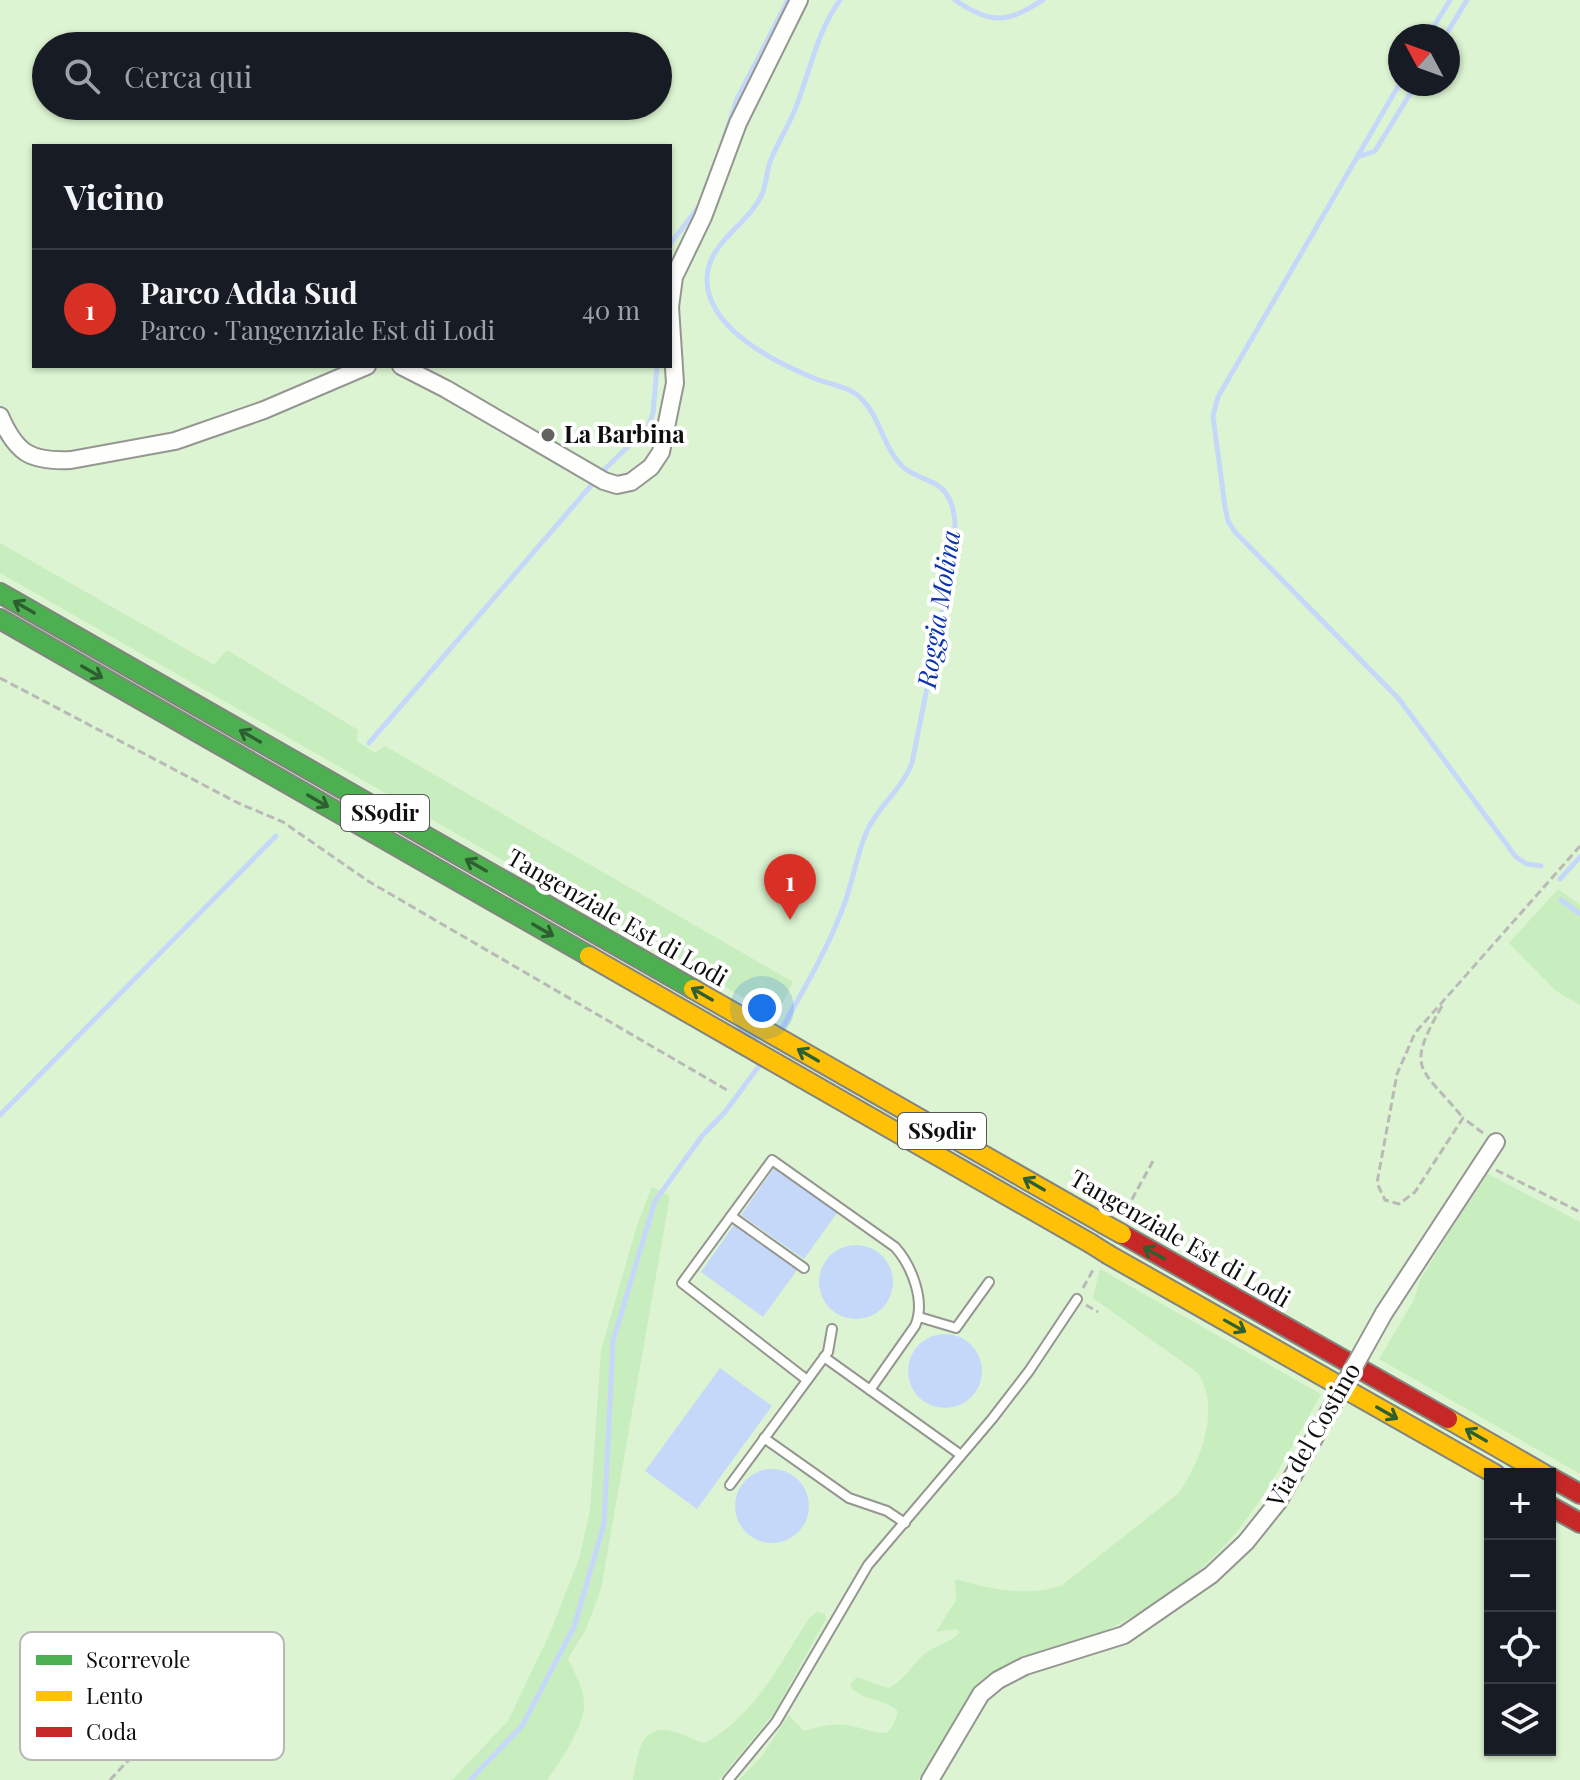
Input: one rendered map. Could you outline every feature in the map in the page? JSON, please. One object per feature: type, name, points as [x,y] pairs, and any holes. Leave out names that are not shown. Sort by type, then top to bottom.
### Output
[{"type":"highway","name":"Tangenziale Est di Lodi","points":[[0,593],[1533,1468]]},
{"type":"highway","name":"Tangenziale Est di Lodi","points":[[0,619],[1484,1468]]},
{"type":"highway","points":[[1556,1480],[1580,1494]]},
{"type":"highway","points":[[1556,1509],[1580,1523]]},
{"type":"street","points":[[672,292],[674,277],[703,217],[738,123],[799,0]]},
{"type":"street","points":[[405,368],[617,485],[631,482],[651,467],[661,452],[675,383],[672,337]]},
{"type":"street","points":[[0,416],[7,433],[31,457],[71,460],[175,441],[264,410],[362,368]]},
{"type":"street","name":"Via del Costino","points":[[930,1780],[964,1719],[989,1687],[1025,1666],[1124,1635],[1211,1575],[1246,1542],[1278,1502],[1384,1313],[1496,1142]]},
{"type":"lane","points":[[807,1380],[682,1283],[772,1160],[895,1247],[910,1268],[920,1306],[919,1317],[870,1390]]},
{"type":"lane","points":[[731,1216],[804,1268]]},
{"type":"lane","points":[[919,1317],[956,1328],[989,1282]]},
{"type":"lane","points":[[728,1780],[776,1722],[868,1565],[1029,1371],[1077,1299]]},
{"type":"lane","points":[[730,1485],[828,1352],[832,1329]]},
{"type":"lane","points":[[824,1357],[961,1455]]},
{"type":"lane","points":[[764,1438],[849,1498],[887,1511],[905,1523]]},
{"type":"path","points":[[0,678],[238,803],[283,822],[368,881],[727,1090]]},
{"type":"path","points":[[1463,1118],[1415,1192],[1399,1204],[1385,1200],[1377,1183],[1397,1074],[1415,1033],[1580,846]]},
{"type":"path","points":[[1445,999],[1424,1039],[1420,1059],[1428,1077],[1463,1118],[1496,1142]]},
{"type":"path","points":[[1481,1163],[1580,1212]]},
{"type":"path","points":[[110,1780],[128,1760]]},
{"type":"green space","points":[[0,0],[1580,0],[1580,1780],[0,1780]]},
{"type":"green space","points":[[0,543],[214,665],[227,650],[358,730],[357,741],[375,753],[385,746],[793,982],[776,1016],[0,573]]},
{"type":"green space","points":[[1558,889],[1580,905],[1580,1005],[1556,991],[1509,943]]},
{"type":"green space","points":[[1486,1173],[1580,1222],[1580,1474],[1379,1359],[1414,1300],[1420,1280]]},
{"type":"green space","points":[[652,1187],[670,1196],[601,1589],[586,1629],[568,1659],[583,1695],[584,1707],[579,1725],[547,1780],[452,1780],[508,1721],[550,1633],[579,1559],[590,1511],[601,1350],[638,1222]]},
{"type":"green space","points":[[1100,1269],[1321,1394],[1250,1514],[1212,1558],[1152,1605],[1084,1641],[979,1687],[936,1759],[918,1780],[739,1780],[761,1757],[789,1715],[804,1731],[840,1725],[886,1733],[893,1726],[898,1712],[888,1704],[863,1696],[851,1688],[851,1683],[857,1677],[888,1688],[900,1681],[926,1653],[960,1632],[957,1629],[936,1632],[956,1600],[955,1579],[995,1589],[1021,1591],[1061,1586],[1179,1493],[1194,1466],[1205,1434],[1208,1403],[1205,1387],[1198,1373],[1093,1298]]},
{"type":"green space","points":[[817,1612],[825,1614],[826,1619],[774,1713],[719,1780],[633,1780],[640,1748],[649,1734],[667,1730],[705,1743],[738,1718],[765,1687],[809,1618]]},
{"type":"water","points":[[774,1168],[837,1213],[804,1259],[741,1215]]},
{"type":"water","points":[[734,1225],[797,1270],[763,1317],[701,1272]]},
{"type":"water","points":[[856,1245],[877,1251],[887,1261],[893,1282],[887,1303],[877,1313],[856,1319],[835,1313],[825,1303],[819,1282],[825,1261],[835,1251]]},
{"type":"water","points":[[945,1334],[966,1340],[976,1350],[982,1371],[976,1392],[966,1402],[945,1408],[924,1402],[914,1392],[908,1371],[914,1350],[924,1340]]},
{"type":"water","points":[[720,1368],[772,1406],[697,1509],[645,1471]]},
{"type":"water","points":[[772,1469],[793,1475],[803,1485],[809,1506],[803,1527],[793,1537],[772,1543],[751,1537],[741,1527],[735,1506],[741,1485],[751,1475]]},
{"type":"waterway","points":[[724,138],[737,99],[788,0]]},
{"type":"waterway","name":"Roggia Molina","points":[[781,1030],[836,926],[868,829],[912,763],[955,548],[954,514],[947,495],[938,486],[902,466],[864,401],[847,389],[816,379],[763,353],[730,327],[709,295],[709,264],[763,192],[770,162],[793,114],[825,25],[840,0]]},
{"type":"waterway","name":"Roggia Molina","points":[[955,0],[979,14],[999,18],[1019,13],[1043,0]]},
{"type":"waterway","points":[[1435,24],[1450,0]]},
{"type":"waterway","points":[[1452,24],[1467,0]]},
{"type":"waterway","points":[[1392,96],[1218,397],[1213,416],[1225,507],[1228,521],[1235,532],[1399,699],[1516,857],[1527,864],[1541,866]]},
{"type":"waterway","points":[[1358,157],[1375,151],[1409,96]]},
{"type":"waterway","points":[[672,241],[701,204]]},
{"type":"waterway","points":[[369,743],[607,467],[648,427],[653,413],[657,368]]},
{"type":"waterway","points":[[0,1115],[276,836]]},
{"type":"waterway","points":[[1560,879],[1580,857]]},
{"type":"waterway","points":[[1561,900],[1580,914]]},
{"type":"waterway","points":[[470,1780],[522,1726],[574,1627],[604,1524],[613,1341],[655,1201],[702,1136],[725,1112],[759,1066]]},
{"type":"traffic: fast","points":[[0,593],[693,989]]},
{"type":"traffic: fast","points":[[0,619],[589,956]]},
{"type":"traffic: slow","points":[[589,956],[1090,1243]]},
{"type":"traffic: slow","points":[[693,989],[1102,1223]]},
{"type":"traffic: slow","points":[[1102,1223],[1122,1234]]},
{"type":"traffic: slow","points":[[1090,1243],[1109,1255]]},
{"type":"traffic: slow","points":[[1109,1255],[1484,1468]]},
{"type":"traffic: slow","points":[[1448,1419],[1534,1468]]},
{"type":"traffic: jam","points":[[1122,1234],[1448,1419]]},
{"type":"traffic: jam","points":[[1556,1480],[1580,1494]]},
{"type":"traffic: jam","points":[[1556,1509],[1580,1523]]},
{"type":"place","name":"La Barbina","points":[[548,435]]},
{"type":"place","name":"Parco Adda Sud","points":[[790,920]]}]
